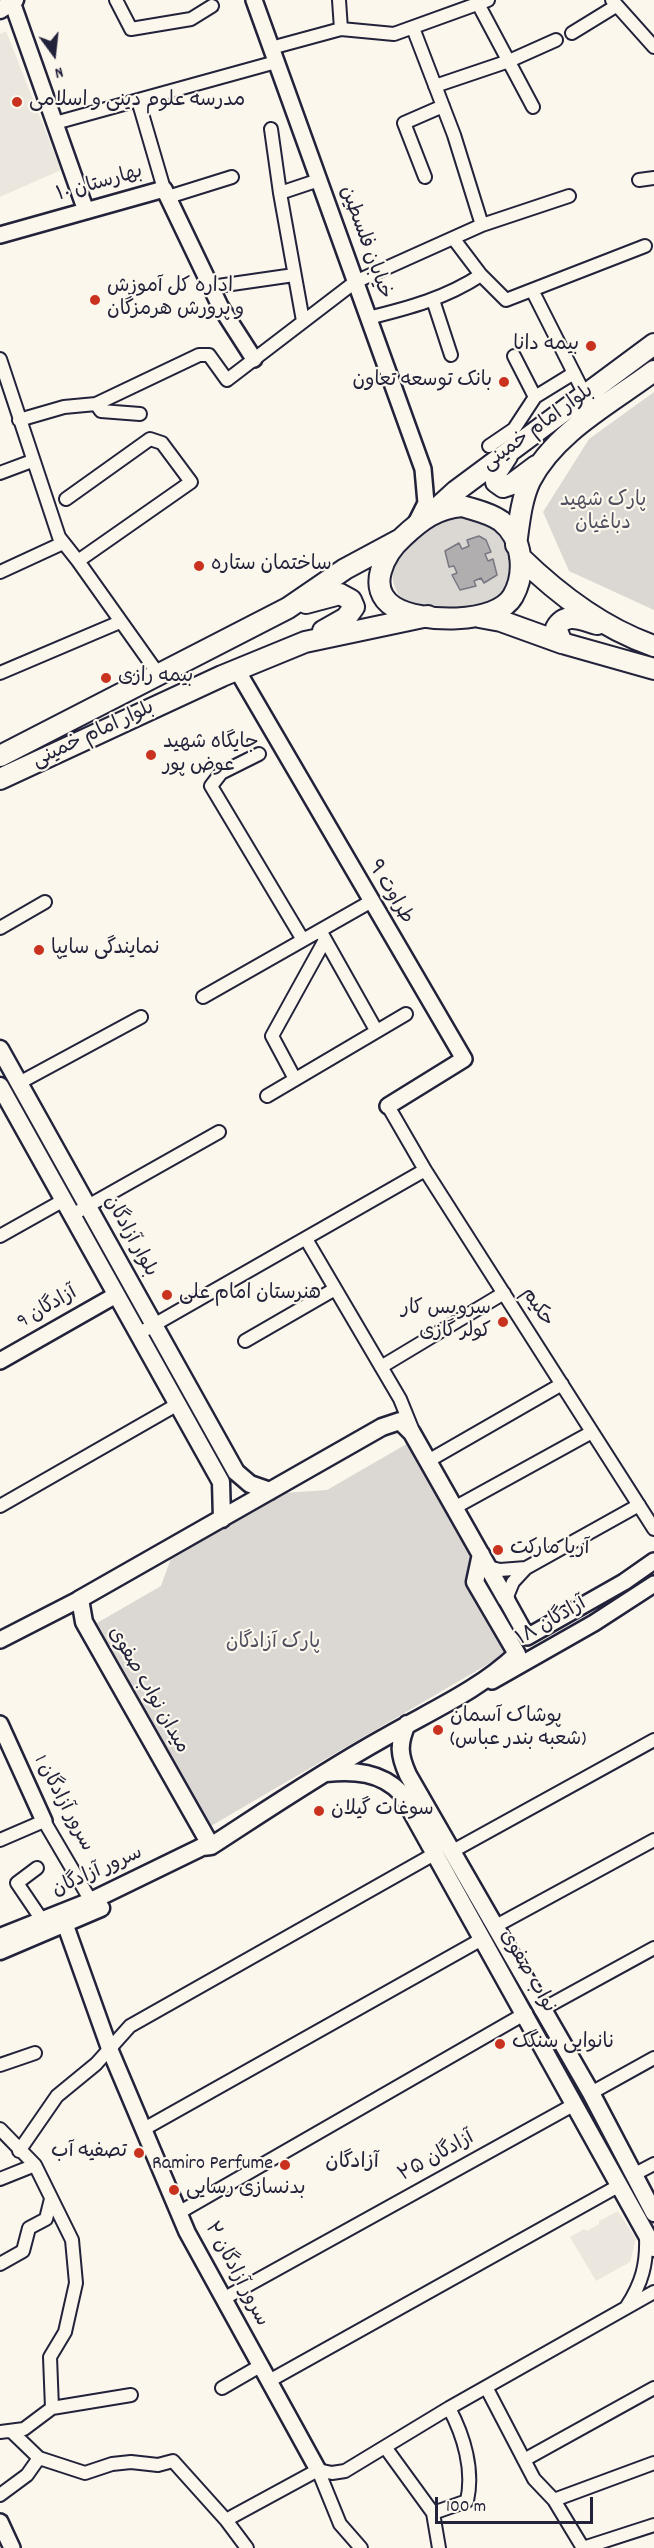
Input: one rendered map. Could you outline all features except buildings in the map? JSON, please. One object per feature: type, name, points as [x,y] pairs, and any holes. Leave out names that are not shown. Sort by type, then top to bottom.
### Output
[{"type":"main road","name":"بلوار امام خمینی","points":[[0,756],[288,608],[416,522],[654,344]]},
{"type":"main road","name":"بلوار امام خمینی","points":[[518,551],[524,500],[530,483],[542,462],[554,447],[654,371]]},
{"type":"main road","points":[[510,451],[495,476],[496,482],[503,487],[512,484],[542,462]]},
{"type":"main road","points":[[608,627],[542,578],[518,551],[503,522],[472,509],[450,507],[416,522],[381,565],[381,587],[392,606],[407,613],[428,616],[479,617],[501,621],[562,643],[654,669]]},
{"type":"main road","points":[[479,617],[500,610],[511,600],[521,575],[518,551]]},
{"type":"main road","points":[[288,608],[340,594],[351,600],[354,607],[351,614],[305,642]]},
{"type":"main road","name":"بلوار امام خمینی","points":[[0,779],[237,670],[305,642],[428,616]]},
{"type":"main road","points":[[562,643],[556,628],[567,617],[608,627],[650,643]]},
{"type":"main road","name":"بلوار آزادگان","points":[[0,1049],[236,1472],[250,1484],[270,1491]]},
{"type":"main road","points":[[1,1090],[19,1083]]},
{"type":"main road","name":"بلوار آزادگان","points":[[1,1090],[221,1482],[222,1519]]},
{"type":"main road","points":[[80,1599],[382,1427],[400,1420],[406,1424],[417,1442],[506,1599]]},
{"type":"main road","points":[[221,1482],[232,1482],[236,1472]]},
{"type":"main road","points":[[210,1850],[321,1774],[468,1692],[517,1654],[475,1582],[485,1561]]},
{"type":"main road","name":"میدان نواب صفوی","points":[[80,1599],[84,1622],[210,1850]]},
{"type":"main road","name":"نواب صفوی","points":[[407,1724],[399,1746],[402,1782],[444,1852],[533,2012],[575,2104],[626,2180],[654,2213]]},
{"type":"main road","points":[[321,1774],[362,1772],[384,1780],[402,1782]]},
{"type":"main road","name":"سرور آزادگان","points":[[0,1937],[91,1901],[202,1847],[210,1850]]},
{"type":"main road","name":"سرور آزادگان","points":[[0,1951],[144,1889],[210,1850]]},
{"type":"main road","name":"نواب صفوی","points":[[533,2012],[591,2093],[650,2241]]},
{"type":"street","points":[[116,0],[131,29],[191,18],[212,6]]},
{"type":"street","name":"خیابان فلسطین","points":[[254,0],[423,469],[416,522]]},
{"type":"street","points":[[339,0],[341,29]]},
{"type":"street","points":[[55,123],[138,100],[274,55],[341,29],[394,34],[480,2],[533,106]]},
{"type":"street","points":[[572,33],[614,3],[654,47]]},
{"type":"street","points":[[9,4],[86,211]]},
{"type":"street","points":[[413,28],[443,106],[482,225]]},
{"type":"street","points":[[435,86],[509,61],[556,40]]},
{"type":"street","points":[[138,100],[166,193],[232,177]]},
{"type":"street","points":[[425,177],[404,123],[443,106]]},
{"type":"street","points":[[271,129],[303,321]]},
{"type":"street","points":[[639,180],[654,178]]},
{"type":"street","points":[[280,193],[318,180]]},
{"type":"street","name":"بهارستان ۱۰","points":[[0,235],[86,211],[166,193],[211,287],[254,359]]},
{"type":"street","points":[[19,420],[63,407],[96,404],[199,356],[209,355],[227,380],[355,282],[482,225],[569,196]]},
{"type":"street","points":[[453,238],[481,275],[506,300],[645,246]]},
{"type":"street","points":[[211,287],[294,275]]},
{"type":"street","points":[[368,318],[433,300],[461,288],[481,275]]},
{"type":"street","points":[[532,290],[585,395]]},
{"type":"street","points":[[433,300],[451,355]]},
{"type":"street","points":[[514,356],[535,397]]},
{"type":"street","points":[[0,359],[52,525],[159,675]]},
{"type":"street","points":[[489,446],[514,429],[535,397],[574,373]]},
{"type":"street","points":[[96,404],[101,411],[109,413],[140,414]]},
{"type":"street","points":[[66,499],[150,440],[162,443],[191,482],[78,561]]},
{"type":"street","points":[[0,473],[32,461]]},
{"type":"street","points":[[0,573],[63,543]]},
{"type":"street","points":[[0,674],[120,622]]},
{"type":"street","name":"طراوت ۹","points":[[237,670],[370,902],[464,1059],[388,1106]]},
{"type":"street","points":[[259,754],[221,772],[211,786],[303,940]]},
{"type":"street","points":[[0,928],[45,902]]},
{"type":"street","points":[[203,997],[303,940],[322,935],[370,902]]},
{"type":"street","points":[[322,935],[376,1030]]},
{"type":"street","points":[[295,1079],[272,1036],[322,935]]},
{"type":"street","points":[[267,1096],[406,1014]]},
{"type":"street","points":[[19,1083],[141,1017]]},
{"type":"street","name":"حکیم","points":[[388,1106],[425,1170],[654,1529]]},
{"type":"street","points":[[0,1236],[68,1208],[88,1206],[219,1132]]},
{"type":"street","points":[[138,1334],[425,1170]]},
{"type":"street","points":[[306,1239],[400,1399],[417,1442]]},
{"type":"street","points":[[245,1341],[336,1289]]},
{"type":"street","points":[[381,1368],[504,1293]]},
{"type":"street","name":"آزادگان 9","points":[[0,1361],[116,1295]]},
{"type":"street","points":[[428,1461],[562,1384]]},
{"type":"street","points":[[382,1427],[400,1407],[400,1399]]},
{"type":"street","points":[[0,1506],[178,1404]]},
{"type":"street","points":[[454,1508],[592,1432]]},
{"type":"street","points":[[639,1505],[526,1568],[513,1582],[506,1599],[527,1637],[624,1582],[654,1561]]},
{"type":"street","points":[[485,1561],[500,1570],[526,1568]]},
{"type":"street","name":"آزادگان ۱۸","points":[[468,1692],[564,1641],[654,1584]]},
{"type":"street","points":[[0,1640],[80,1599]]},
{"type":"street","name":"سرور آزادگان 1","points":[[0,1724],[44,1821],[91,1901]]},
{"type":"street","points":[[19,2151],[57,2096],[110,2050],[130,2026],[444,1852],[654,1740]]},
{"type":"street","points":[[0,1840],[44,1821]]},
{"type":"street","points":[[144,2129],[654,1840]]},
{"type":"street","points":[[37,1868],[17,1883],[42,1920]]},
{"type":"street","name":"سرور آزادگان ۲","points":[[65,1924],[110,2050],[187,2232],[318,2470]]},
{"type":"street","points":[[180,2212],[533,2012],[654,1947]]},
{"type":"street","points":[[0,2065],[34,2053]]},
{"type":"street","points":[[591,2093],[654,2058]]},
{"type":"street","name":"آزادگان ۲۵","points":[[223,2299],[575,2104]]},
{"type":"street","points":[[0,2129],[19,2151],[35,2164],[72,2240],[76,2283],[65,2332],[50,2357],[52,2408]]},
{"type":"street","points":[[0,2179],[35,2164]]},
{"type":"street","points":[[269,2381],[654,2164]]},
{"type":"street","points":[[0,2264],[23,2251],[29,2228],[46,2219],[51,2199]]},
{"type":"street","points":[[627,2307],[640,2286],[650,2241]]},
{"type":"street","points":[[226,2520],[318,2470],[332,2473],[345,2471],[449,2408],[654,2292]]},
{"type":"street","points":[[222,2388],[260,2366]]},
{"type":"street","points":[[486,2387],[534,2479],[554,2500],[583,2548],[608,2544],[654,2524]]},
{"type":"street","points":[[525,2460],[653,2390]]},
{"type":"street","points":[[5,2431],[24,2429],[52,2408],[131,2395]]},
{"type":"street","points":[[433,2513],[467,2501],[471,2482],[460,2429],[449,2408]]},
{"type":"street","points":[[5,2431],[39,2458],[85,2473],[112,2464],[131,2462],[158,2465],[173,2461],[226,2520],[247,2548]]},
{"type":"street","points":[[385,2447],[433,2513],[439,2548]]},
{"type":"street","points":[[0,2495],[27,2475],[39,2458]]},
{"type":"street","points":[[554,2500],[654,2463]]},
{"type":"street","points":[[318,2470],[339,2524],[361,2548]]},
{"type":"street","points":[[0,2522],[12,2548]]},
{"type":"shaded area","name":"مدرسه علوم دینی و اسلامی","points":[[6,31],[61,170],[0,197],[0,34]]},
{"type":"shaded area","points":[[479,536],[486,540],[491,552],[485,554],[488,561],[493,559],[497,575],[484,583],[481,578],[474,581],[476,586],[460,590],[452,575],[457,573],[454,566],[449,567],[445,551],[459,543],[462,549],[469,546],[467,540]]},
{"type":"shaded area","points":[[618,2211],[636,2239],[630,2262],[596,2281],[570,2237],[584,2229],[587,2231],[599,2224],[599,2221]]},
{"type":"green space","name":"پارک شهید دباغیان","points":[[654,392],[654,610],[569,571],[543,512],[589,439]]},
{"type":"green space","points":[[457,516],[487,523],[498,530],[507,543],[511,553],[512,574],[504,593],[489,606],[475,609],[432,608],[407,602],[398,593],[393,581],[393,570],[398,560],[421,536],[440,523]]},
{"type":"green space","name":"پارک آزادگان","points":[[410,1442],[474,1555],[507,1653],[211,1826],[97,1623],[161,1586],[171,1558],[283,1493],[327,1490]]},
{"type":"place","name":"مدرسه علوم دینی و اسلامی","points":[[17,102]]},
{"type":"place","name":"اداره کل آموزش و پرورش هرمزگان","points":[[95,300]]},
{"type":"place","name":"بیمه دانا","points":[[591,346]]},
{"type":"place","name":"بانک توسعه تعاون","points":[[504,382]]},
{"type":"place","name":"ساختمان ستاره","points":[[199,566]]},
{"type":"place","name":"بیمه رازی","points":[[106,678]]},
{"type":"place","name":"جایگاه شهید عوض پور","points":[[151,755]]},
{"type":"place","name":"نمایندگی سایپا","points":[[39,950]]},
{"type":"place","name":"هنرستان امام علی","points":[[167,1295]]},
{"type":"place","name":"سرویس کار کولر گازی","points":[[503,1322]]},
{"type":"place","name":"آریا مارکت","points":[[498,1550]]},
{"type":"place","name":"پوشاک آسمان (شعبه بندر عباس)","points":[[438,1730]]},
{"type":"place","name":"سوغات گیلان","points":[[319,1811]]},
{"type":"place","name":"نانوایی سنگک","points":[[500,2044]]},
{"type":"place","name":"تصفیه آب","points":[[139,2153]]},
{"type":"place","name":"Ramiro Perfume","points":[[285,2165]]},
{"type":"place","name":"بدنسازی رسایی","points":[[174,2190]]},
{"type":"district","name":"آزادگان","points":[[352,2164]]}]
